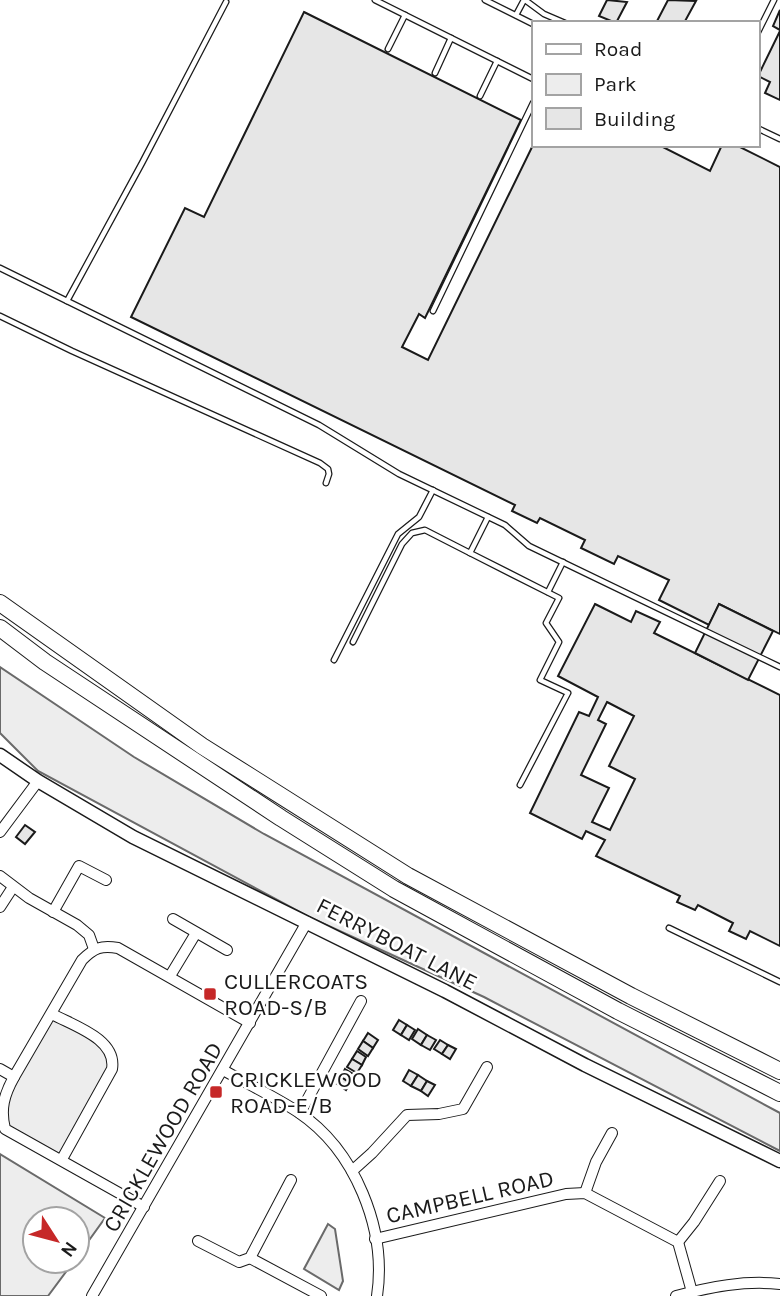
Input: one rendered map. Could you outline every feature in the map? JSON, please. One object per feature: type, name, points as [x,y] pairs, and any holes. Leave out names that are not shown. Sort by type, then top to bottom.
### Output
[{"type":"highway","points":[[0,603],[202,746],[408,876],[631,996],[780,1071]]},
{"type":"highway","points":[[0,628],[56,670],[394,889],[618,1011],[780,1093]]},
{"type":"street","name":"FERRYBOAT LANE","points":[[0,754],[37,781],[133,837],[444,990],[597,1071],[780,1161]]},
{"type":"street","points":[[0,832],[37,781]]},
{"type":"street","points":[[53,912],[79,866],[106,880]]},
{"type":"street","points":[[0,876],[89,935],[94,949]]},
{"type":"street","points":[[0,907],[13,887]]},
{"type":"street","points":[[173,919],[227,950]]},
{"type":"street","name":"CRICKLEWOOD ROAD","points":[[92,1296],[307,922]]},
{"type":"street","points":[[170,976],[196,933]]},
{"type":"street","points":[[144,1207],[5,1129],[0,1110],[14,1077],[82,960],[94,949],[107,946],[118,948],[170,976],[250,1023]]},
{"type":"street","points":[[300,1113],[361,1001]]},
{"type":"street","points":[[52,1014],[104,1043],[113,1053],[114,1060],[113,1069],[62,1160]]},
{"type":"street","points":[[352,1171],[407,1115],[463,1110],[487,1066]]},
{"type":"street","points":[[0,1069],[14,1077]]},
{"type":"street","points":[[223,1070],[300,1113],[328,1139],[352,1171],[369,1210],[375,1240],[377,1296]]},
{"type":"street","points":[[585,1193],[596,1161],[612,1133]]},
{"type":"street","points":[[198,1241],[239,1262],[250,1258],[290,1180]]},
{"type":"street","points":[[692,1292],[678,1242],[720,1181]]},
{"type":"street","name":"CAMPBELL ROAD","points":[[375,1240],[566,1194],[585,1193],[678,1242]]},
{"type":"street","points":[[250,1258],[321,1296]]},
{"type":"street","points":[[676,1296],[747,1283],[780,1284]]},
{"type":"lane","points":[[375,0],[532,78]]},
{"type":"lane","points":[[485,0],[532,23]]},
{"type":"lane","points":[[516,15],[524,0],[544,14],[560,21]]},
{"type":"lane","points":[[534,7],[538,0]]},
{"type":"lane","points":[[759,30],[772,1]]},
{"type":"lane","points":[[67,301],[226,2]]},
{"type":"lane","points":[[388,49],[405,15]]},
{"type":"lane","points":[[435,73],[451,37]]},
{"type":"lane","points":[[480,96],[497,61]]},
{"type":"lane","points":[[433,311],[532,105]]},
{"type":"lane","points":[[759,129],[780,139]]},
{"type":"lane","points":[[0,268],[319,425],[378,463],[505,525],[529,546],[780,667]]},
{"type":"lane","points":[[0,316],[320,463],[328,469],[326,483]]},
{"type":"lane","points":[[334,660],[398,534],[419,517],[433,489]]},
{"type":"lane","points":[[470,553],[488,517]]},
{"type":"lane","points":[[353,642],[402,544],[412,533],[425,530],[559,598],[546,623],[559,642],[540,680],[568,693],[520,785]]},
{"type":"lane","points":[[548,592],[563,562]]},
{"type":"lane","points":[[669,928],[780,982]]},
{"type":"green space","points":[[0,667],[134,757],[264,834],[780,1113],[780,1151],[484,997],[309,917],[38,771],[0,733]]},
{"type":"green space","points":[[52,1014],[104,1043],[114,1060],[62,1159],[5,1129],[4,1096]]},
{"type":"green space","points":[[0,1154],[84,1205],[21,1205],[21,1275],[64,1275],[48,1296],[0,1296]]},
{"type":"green space","points":[[91,1209],[105,1218],[91,1238]]},
{"type":"green space","points":[[328,1224],[335,1229],[343,1281],[339,1290],[304,1269]]},
{"type":"building","points":[[607,0],[627,2],[617,21],[599,16]]},
{"type":"building","points":[[668,0],[696,1],[685,21],[657,21]]},
{"type":"building","points":[[780,10],[780,30],[773,26]]},
{"type":"building","points":[[304,12],[521,120],[425,318],[419,314],[402,347],[428,360],[532,147],[663,147],[710,171],[721,147],[740,147],[780,167],[780,634],[719,604],[709,625],[659,600],[669,580],[618,556],[614,564],[581,548],[585,540],[540,518],[537,523],[512,511],[515,505],[131,317],[185,208],[204,217]]},
{"type":"building","points":[[780,31],[780,100],[765,93],[770,82],[759,74]]},
{"type":"building","points":[[595,604],[631,622],[636,611],[660,622],[654,633],[780,695],[780,946],[750,931],[746,939],[729,931],[733,923],[698,905],[695,910],[677,902],[680,896],[596,856],[605,840],[586,831],[582,839],[530,813],[579,712],[589,716],[598,697],[558,676]],"holes":[[[607,702],[634,716],[609,766],[635,779],[610,830],[592,822],[609,788],[581,775],[606,724],[598,720]]]},
{"type":"building","points":[[719,604],[773,631],[748,680],[695,653]]},
{"type":"building","points":[[25,825],[35,832],[25,844],[16,837]]},
{"type":"building","points":[[399,1020],[407,1025],[401,1035],[393,1030]]},
{"type":"building","points":[[407,1025],[415,1030],[409,1040],[401,1035]]},
{"type":"building","points":[[418,1029],[427,1035],[421,1045],[412,1039]]},
{"type":"building","points":[[368,1033],[378,1040],[373,1048],[363,1041]]},
{"type":"building","points":[[427,1035],[436,1040],[430,1050],[421,1045]]},
{"type":"building","points":[[440,1040],[448,1045],[442,1054],[434,1049]]},
{"type":"building","points":[[363,1041],[373,1048],[368,1056],[358,1049]]},
{"type":"building","points":[[448,1045],[456,1049],[450,1059],[442,1054]]},
{"type":"building","points":[[357,1051],[366,1057],[362,1065],[352,1059]]},
{"type":"building","points":[[352,1059],[362,1065],[357,1073],[347,1067]]},
{"type":"building","points":[[345,1069],[355,1075],[350,1083],[341,1077]]},
{"type":"building","points":[[409,1070],[418,1075],[411,1086],[403,1081]]},
{"type":"building","points":[[418,1075],[427,1081],[421,1091],[411,1086]]},
{"type":"building","points":[[341,1077],[350,1083],[346,1090],[337,1084]]},
{"type":"building","points":[[427,1081],[435,1085],[428,1096],[421,1091]]},
{"type":"place","name":"CULLERCOATS ROAD-S/B","points":[[210,994]]},
{"type":"place","name":"CRICKLEWOOD ROAD-E/B","points":[[216,1092]]}]
